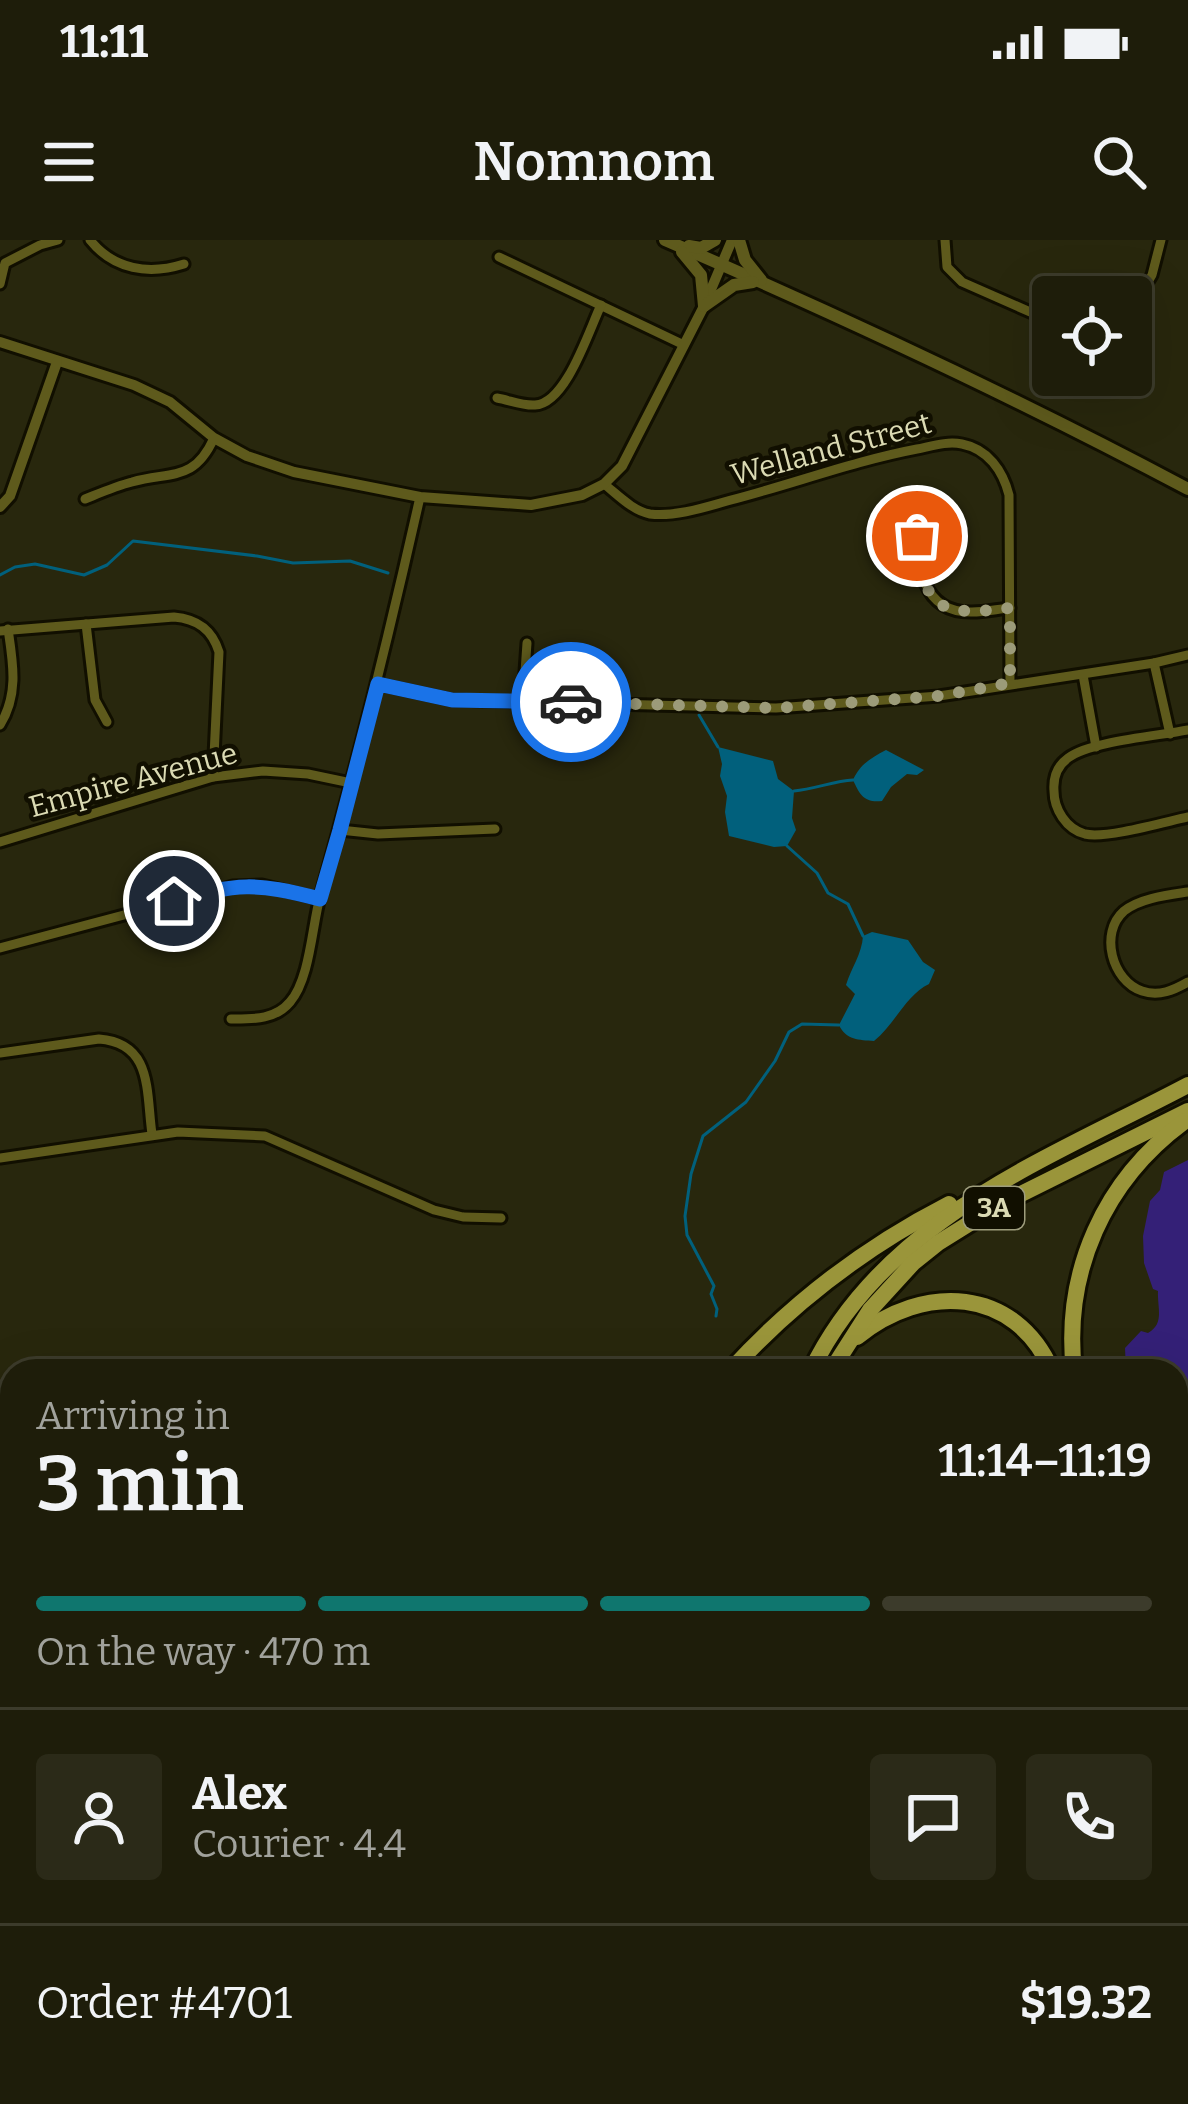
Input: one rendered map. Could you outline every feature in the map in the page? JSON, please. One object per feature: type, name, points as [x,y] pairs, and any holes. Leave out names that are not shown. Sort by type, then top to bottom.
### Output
[{"type":"highway","name":"3A","points":[[818,1359],[851,1306],[891,1261],[941,1220],[1020,1171],[1188,1085]]},
{"type":"highway","name":"3A","points":[[839,1359],[889,1287],[938,1243],[999,1205],[1188,1115]]},
{"type":"highway","points":[[1073,1359],[1076,1289],[1095,1230],[1128,1175],[1188,1115]]},
{"type":"highway","points":[[742,1359],[844,1266],[919,1220],[1020,1171]]},
{"type":"highway","points":[[840,1359],[873,1324],[904,1307],[937,1300],[991,1309],[1038,1346],[1045,1359]]},
{"type":"main road","points":[[666,240],[701,248],[715,240]]},
{"type":"main road","points":[[666,240],[868,328],[1188,490]]},
{"type":"main road","points":[[666,240],[689,258],[700,275],[704,306],[739,284],[766,286]]},
{"type":"main road","points":[[736,240],[766,286]]},
{"type":"street","points":[[0,284],[5,263],[58,240]]},
{"type":"street","points":[[90,240],[122,266],[164,270],[184,264]]},
{"type":"street","points":[[0,342],[134,385],[170,402],[214,438],[247,456],[294,472],[421,496],[531,505],[582,495],[604,484],[631,452],[736,240]]},
{"type":"street","points":[[945,240],[947,267],[962,282],[1032,313]]},
{"type":"street","points":[[1152,276],[1161,240]]},
{"type":"street","points":[[499,257],[684,345]]},
{"type":"street","points":[[497,398],[536,406],[552,398],[565,382],[601,305]]},
{"type":"street","points":[[0,507],[10,496],[57,362]]},
{"type":"street","points":[[85,499],[195,467],[214,438]]},
{"type":"street","name":"Welland Street","points":[[604,484],[638,510],[674,513],[905,451],[949,442],[968,444],[1000,469],[1009,495],[1010,683]]},
{"type":"street","points":[[231,1019],[273,1015],[293,999],[303,976],[421,496]]},
{"type":"street","points":[[915,511],[923,583],[934,598],[947,608],[968,613],[1010,608]]},
{"type":"street","points":[[0,725],[11,704],[14,684],[4,630],[180,617],[193,620],[208,630],[219,657],[213,777]]},
{"type":"street","points":[[86,624],[94,695],[107,722]]},
{"type":"street","points":[[523,700],[526,643]]},
{"type":"street","points":[[378,684],[452,700],[776,708],[939,696],[1188,655]]},
{"type":"street","points":[[1154,663],[1170,734]]},
{"type":"street","points":[[1083,675],[1096,747]]},
{"type":"street","points":[[1188,730],[1072,754],[1056,772],[1054,794],[1061,816],[1086,834],[1102,835],[1188,817]]},
{"type":"street","name":"Empire Avenue","points":[[0,842],[213,777],[263,771],[351,782]]},
{"type":"street","points":[[340,830],[378,835],[494,829]]},
{"type":"street","points":[[0,948],[233,886],[262,885],[320,899]]},
{"type":"street","points":[[1188,892],[1124,912],[1112,931],[1110,945],[1120,972],[1142,991],[1166,992],[1188,982]]},
{"type":"street","points":[[0,1053],[99,1039],[128,1047],[143,1074],[152,1134]]},
{"type":"street","points":[[0,1158],[152,1134],[265,1136],[434,1210],[501,1218]]},
{"type":"shaded area","points":[[1188,1160],[1188,1359],[1125,1359],[1125,1348],[1141,1331],[1153,1329],[1158,1320],[1158,1291],[1144,1263],[1143,1236],[1150,1201],[1160,1190],[1164,1172]]},
{"type":"water","points":[[718,747],[773,761],[778,779],[794,791],[796,830],[787,846],[729,836]]},
{"type":"water","points":[[886,750],[924,770],[907,774],[882,801],[871,801],[853,780],[866,762]]},
{"type":"water","points":[[872,932],[908,940],[935,970],[929,984],[874,1041],[849,1036],[839,1025],[855,994],[846,985],[863,936]]},
{"type":"waterway","points":[[0,575],[35,564],[84,575],[107,565],[133,541],[293,563],[350,561],[388,573]]},
{"type":"waterway","points":[[699,715],[718,747]]},
{"type":"waterway","points":[[794,791],[853,780]]},
{"type":"waterway","points":[[787,846],[817,873],[828,893],[848,904],[863,936]]},
{"type":"waterway","points":[[716,1316],[714,1286],[687,1235],[685,1216],[703,1136],[746,1102],[789,1032],[802,1024],[839,1025]]},
{"type":"way so far","points":[[571,702],[776,708],[939,696],[1010,683],[1010,608],[968,613],[947,608],[934,598],[923,583],[917,536]]},
{"type":"route","points":[[174,901],[247,885],[320,899],[378,684],[452,700],[571,702]]}]
